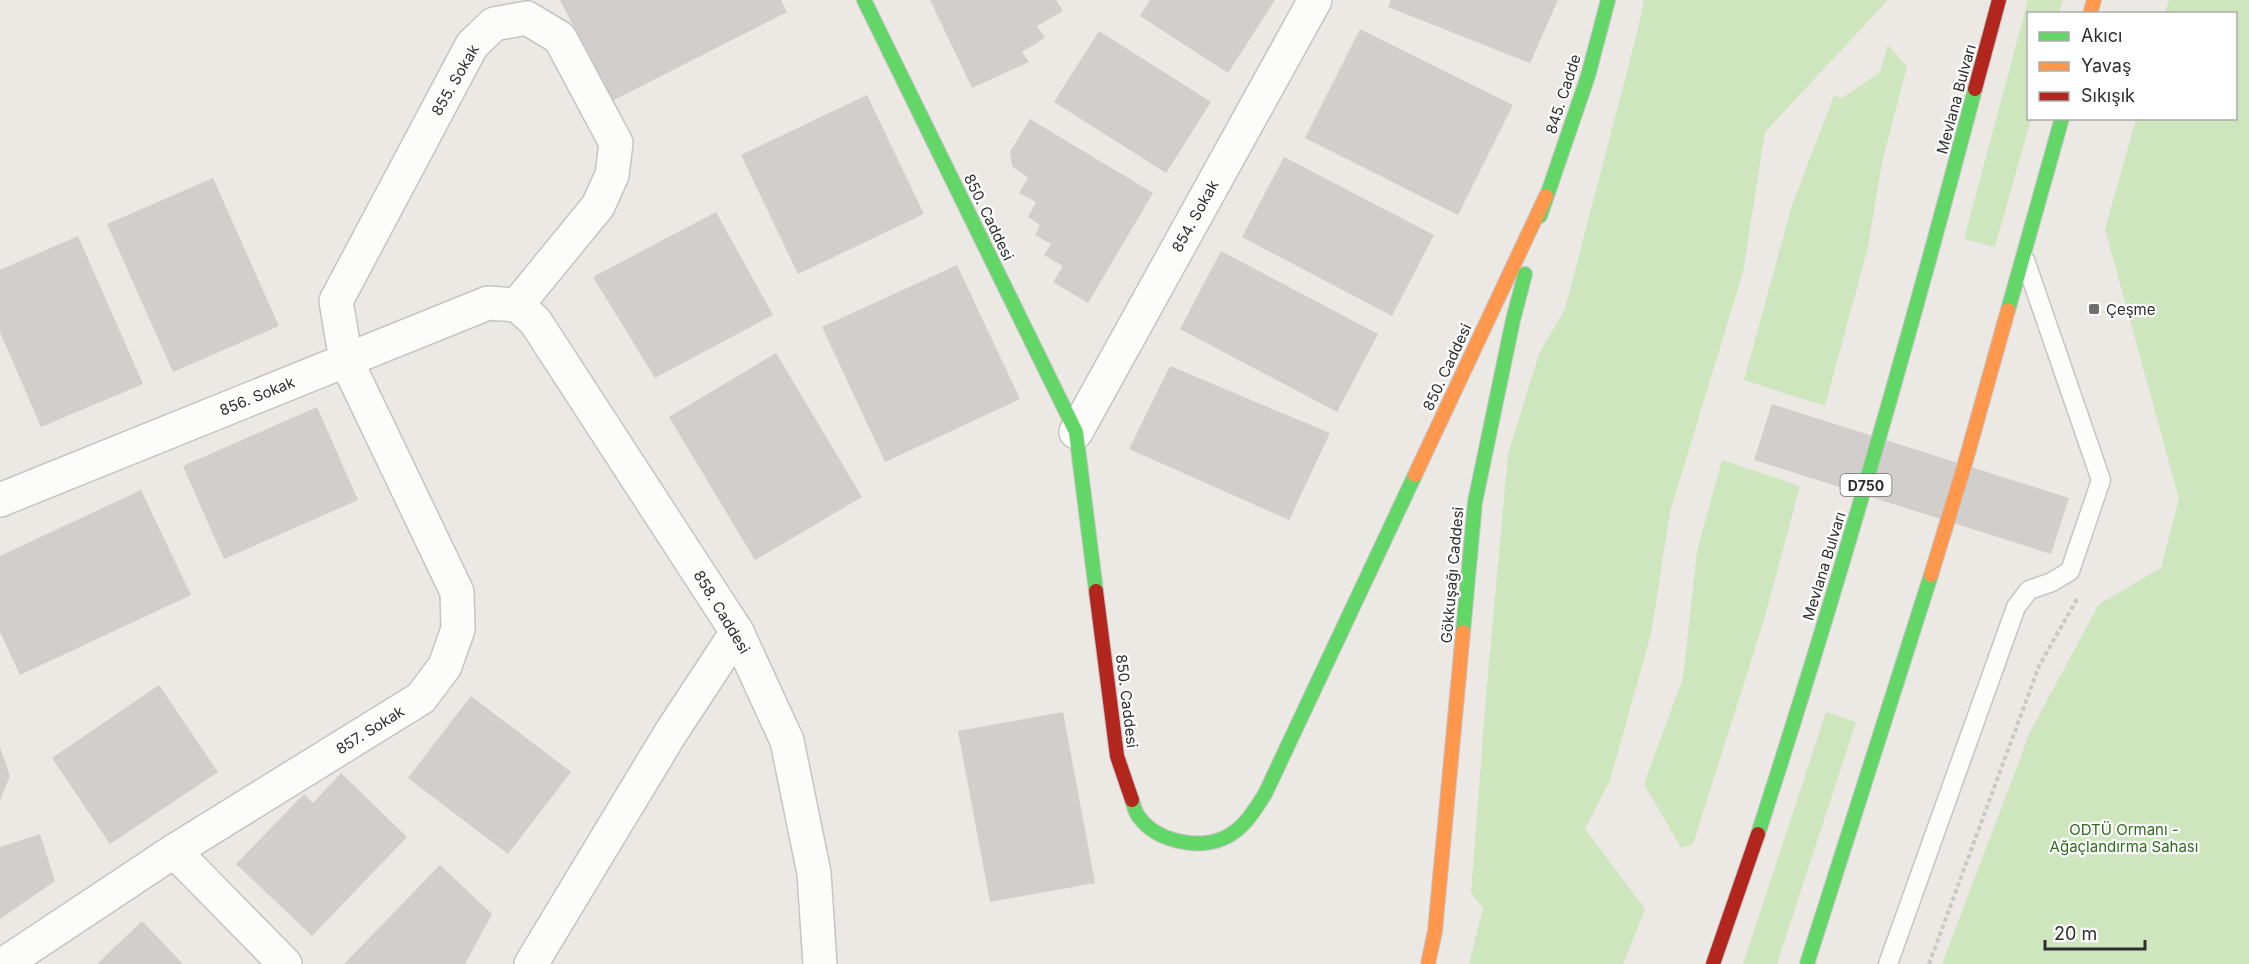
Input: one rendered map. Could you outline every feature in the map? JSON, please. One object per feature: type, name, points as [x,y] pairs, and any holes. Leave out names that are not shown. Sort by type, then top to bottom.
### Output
[{"type":"main road","name":"850. Caddesi","points":[[864,0],[1076,432],[1117,756],[1138,817],[1158,833],[1183,843],[1206,844],[1226,838],[1250,818],[1264,794],[1546,196]]},
{"type":"main road","name":"845. Cadde","points":[[1546,196],[1588,76],[1608,0]]},
{"type":"main road","name":"Mevlana Bulvarı","points":[[1713,964],[1789,736],[1849,542],[1920,299],[1999,0]]},
{"type":"main road","points":[[1807,964],[1964,467],[2061,120]]},
{"type":"main road","name":"Gökkuşağı Caddesi","points":[[1428,964],[1434,931],[1475,502],[1513,320],[1546,196]]},
{"type":"street","name":"854. Sokak","points":[[1076,432],[1315,0]]},
{"type":"street","name":"855. Sokak","points":[[346,360],[336,301],[472,45],[494,24],[527,18],[560,38],[616,143],[612,175],[598,206],[517,305]]},
{"type":"street","name":"856. Sokak","points":[[0,500],[488,303],[517,305]]},
{"type":"street","name":"858. Caddesi","points":[[517,305],[535,321],[737,632],[787,741],[814,873],[820,964]]},
{"type":"street","name":"857. Sokak","points":[[4,964],[174,850],[421,698],[445,666],[458,629],[457,592],[346,360]]},
{"type":"street","points":[[531,964],[670,734],[737,632]]},
{"type":"street","points":[[174,850],[285,964]]},
{"type":"lane","points":[[1888,964],[2016,607],[2029,590],[2052,582],[2070,572],[2101,480],[2024,257]]},
{"type":"path","points":[[1929,964],[2039,666],[2083,589]]},
{"type":"green space","points":[[1644,0],[1888,0],[1765,132],[1743,272],[1670,512],[1651,634],[1610,780],[1585,829],[1645,909],[1623,964],[1469,964],[1483,908],[1471,893],[1508,454],[1539,354],[1565,309]]},
{"type":"green space","points":[[2028,0],[2063,0],[2059,12],[2027,12],[2027,120],[2031,120],[1995,247],[1964,239]]},
{"type":"green space","name":"ODTÜ Ormanı - Ağaçlandırma Sahası","points":[[2169,0],[2249,0],[2249,964],[1942,964],[2030,732],[2099,604],[2161,568],[2179,499],[2105,229],[2136,120],[2237,120],[2237,12],[2165,12]]},
{"type":"green space","points":[[1888,45],[1907,67],[1882,162],[1868,247],[1825,406],[1744,380],[1792,205],[1834,96],[1842,98],[1880,72]]},
{"type":"green space","points":[[1722,460],[1800,486],[1764,620],[1693,844],[1681,848],[1644,784],[1683,678],[1697,551]]},
{"type":"green space","points":[[1826,712],[1856,722],[1777,964],[1743,964]]},
{"type":"building","points":[[560,0],[781,0],[787,12],[612,101]]},
{"type":"building","points":[[930,0],[1056,0],[1063,11],[1037,26],[1045,38],[1022,52],[1029,62],[972,88]]},
{"type":"building","points":[[1150,0],[1275,0],[1228,73],[1140,16]]},
{"type":"building","points":[[1391,0],[1558,0],[1530,63],[1388,7]]},
{"type":"building","points":[[1360,29],[1513,105],[1458,215],[1305,138]]},
{"type":"building","points":[[1099,31],[1211,102],[1166,173],[1054,102]]},
{"type":"building","points":[[867,95],[924,214],[798,274],[741,155]]},
{"type":"building","points":[[1030,119],[1153,193],[1088,303],[1053,282],[1063,266],[1044,255],[1051,244],[1035,235],[1040,225],[1028,217],[1036,202],[1019,193],[1028,178],[1012,166],[1010,152]]},
{"type":"building","points":[[1284,157],[1434,235],[1392,316],[1242,237]]},
{"type":"building","points":[[213,178],[279,326],[173,372],[107,224]]},
{"type":"building","points":[[716,212],[773,315],[655,378],[593,277]]},
{"type":"building","points":[[78,236],[143,384],[41,427],[0,332],[0,270]]},
{"type":"building","points":[[1221,251],[1378,334],[1337,412],[1180,329]]},
{"type":"building","points":[[957,265],[1020,399],[885,462],[822,327]]},
{"type":"building","points":[[776,353],[862,497],[755,560],[669,417]]},
{"type":"building","points":[[1170,366],[1330,433],[1289,520],[1129,449]]},
{"type":"building","points":[[1772,404],[2069,498],[2051,554],[1754,460]]},
{"type":"building","points":[[317,407],[358,500],[224,559],[183,466]]},
{"type":"building","points":[[141,490],[191,595],[20,675],[0,632],[0,556]]},
{"type":"building","points":[[159,685],[218,772],[110,844],[52,758]]},
{"type":"building","points":[[471,696],[571,772],[508,854],[408,778]]},
{"type":"building","points":[[1063,712],[1095,883],[990,902],[958,731]]},
{"type":"building","points":[[0,747],[10,776],[0,800]]},
{"type":"building","points":[[341,773],[407,837],[312,936],[236,864],[304,794],[313,803]]},
{"type":"building","points":[[40,834],[55,881],[0,919],[0,847]]},
{"type":"building","points":[[440,865],[492,914],[465,964],[344,964]]},
{"type":"building","points":[[142,921],[183,964],[97,964]]},
{"type":"traffic: fast","points":[[864,0],[1076,432],[1096,591]]},
{"type":"traffic: fast","points":[[1540,216],[1588,76],[1608,0]]},
{"type":"traffic: fast","points":[[1758,834],[1872,463],[1975,89]]},
{"type":"traffic: fast","points":[[2008,310],[2061,120]]},
{"type":"traffic: fast","points":[[1463,632],[1475,502],[1513,320],[1525,274]]},
{"type":"traffic: fast","points":[[1132,800],[1136,813],[1146,825],[1167,837],[1190,843],[1214,842],[1224,838],[1248,819],[1265,794],[1415,475]]},
{"type":"traffic: fast","points":[[1807,964],[1931,575]]},
{"type":"traffic: slow","points":[[2091,12],[2094,0]]},
{"type":"traffic: slow","points":[[1415,475],[1546,196]]},
{"type":"traffic: slow","points":[[1931,575],[2008,310]]},
{"type":"traffic: slow","points":[[1428,964],[1435,931],[1463,632]]},
{"type":"traffic: jam","points":[[1975,89],[1999,0]]},
{"type":"traffic: jam","points":[[1096,591],[1117,756],[1132,800]]},
{"type":"traffic: jam","points":[[1713,964],[1758,834]]},
{"type":"place","name":"Çeşme","points":[[2094,309]]}]
